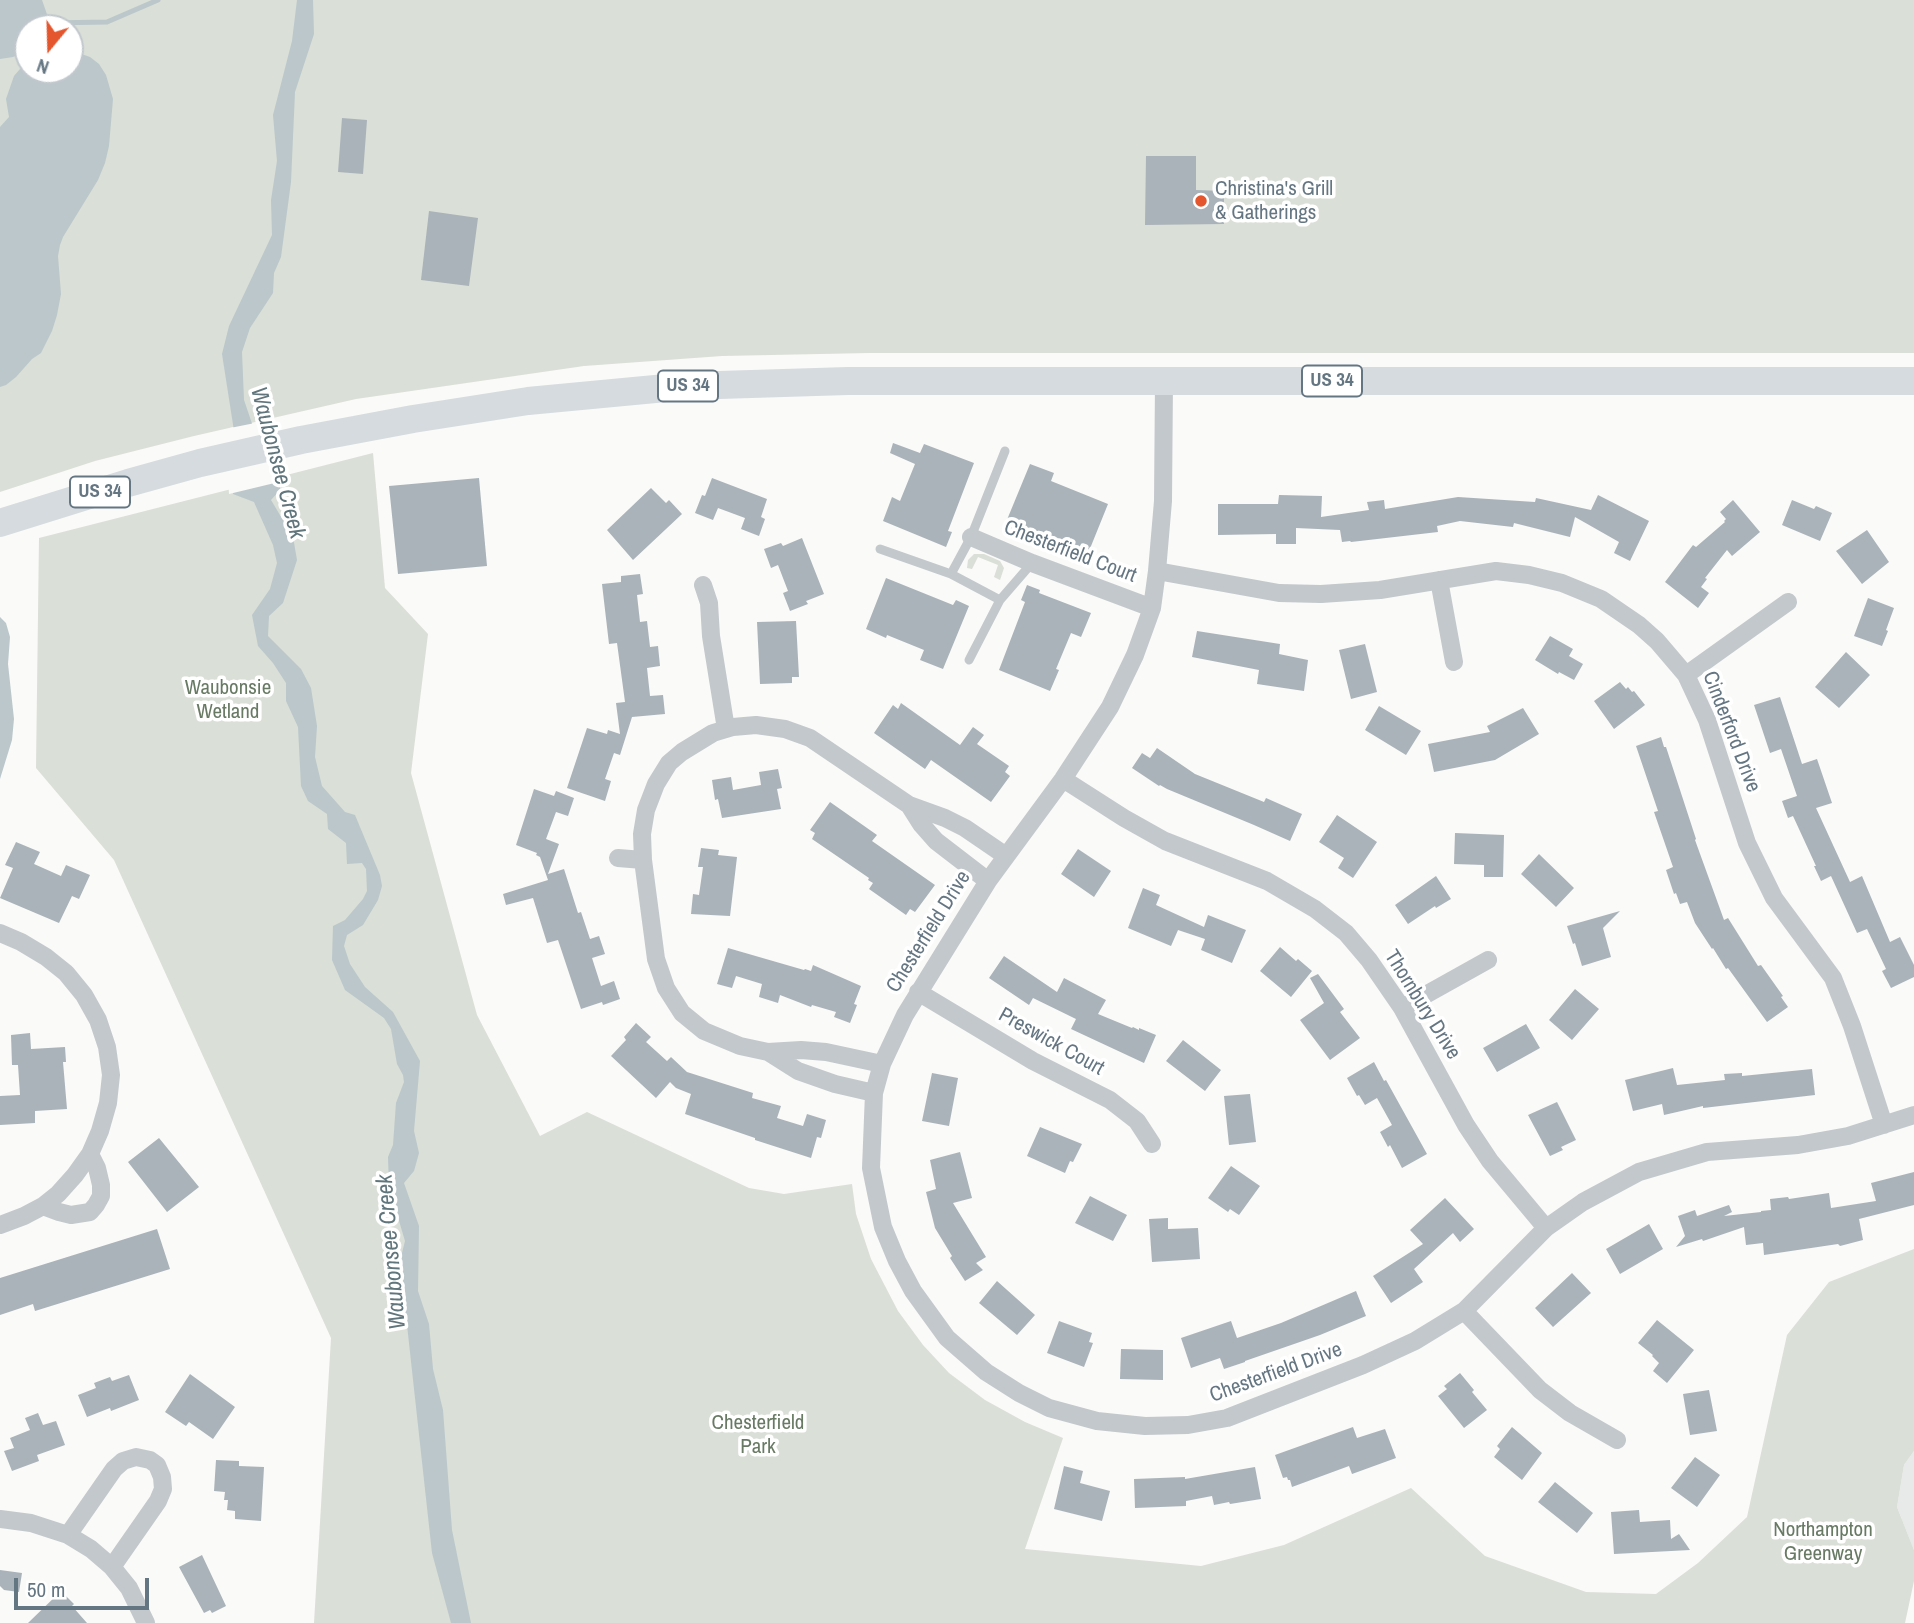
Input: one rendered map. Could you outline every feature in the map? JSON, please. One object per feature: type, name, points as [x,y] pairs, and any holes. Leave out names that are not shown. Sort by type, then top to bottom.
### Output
[{"type":"main road","name":"US 34","points":[[0,523],[200,463],[301,440],[528,401],[687,386],[848,381],[1914,381]]},
{"type":"street","name":"Chesterfield Drive","points":[[1164,381],[1163,501],[1157,571],[1152,608],[1135,655],[1110,707],[1063,779],[988,881],[918,992],[882,1064],[874,1093],[871,1168],[883,1227],[913,1291],[947,1338],[971,1360],[1003,1383],[1049,1408],[1097,1421],[1145,1426],[1188,1425],[1227,1418],[1363,1365],[1415,1341],[1464,1311],[1546,1228],[1583,1202],[1639,1172],[1707,1152],[1798,1144],[1848,1136],[1914,1115]]},
{"type":"street","name":"Chesterfield Court","points":[[971,537],[1152,608]]},
{"type":"street","name":"Cinderford Drive","points":[[1157,571],[1282,593],[1321,594],[1380,590],[1496,571],[1562,583],[1601,599],[1639,625],[1657,640],[1686,674],[1707,720],[1747,843],[1774,898],[1833,978],[1852,1026],[1884,1125]]},
{"type":"street","points":[[1439,580],[1454,662]]},
{"type":"street","points":[[702,585],[709,603],[711,636],[726,729]]},
{"type":"street","points":[[1686,674],[1788,603]]},
{"type":"street","points":[[882,1064],[826,1052],[768,1052],[740,1046],[704,1031],[682,1013],[666,988],[656,959],[643,860],[644,820],[660,775],[682,752],[704,738],[726,729],[763,725],[785,729],[818,743],[909,805],[954,822],[1006,856]]},
{"type":"street","name":"Thornbury Drive","points":[[1063,779],[1165,841],[1266,881],[1315,909],[1346,933],[1369,960],[1402,1008],[1466,1125],[1490,1161],[1546,1228]]},
{"type":"street","points":[[909,805],[936,841],[988,881]]},
{"type":"street","points":[[618,858],[643,860]]},
{"type":"street","points":[[0,933],[47,957],[84,995],[98,1020],[107,1047],[111,1075],[108,1103],[100,1131],[90,1154],[75,1175],[43,1206],[0,1225]]},
{"type":"street","points":[[1402,1008],[1488,960]]},
{"type":"street","name":"Preswick Court","points":[[918,992],[1033,1061],[1110,1100],[1137,1121],[1152,1144]]},
{"type":"street","points":[[768,1052],[798,1071],[835,1084],[874,1093]]},
{"type":"street","points":[[43,1206],[71,1214],[90,1212],[101,1196],[101,1185],[90,1154]]},
{"type":"street","points":[[1464,1311],[1540,1390],[1570,1413],[1617,1440]]},
{"type":"street","points":[[68,1535],[114,1469],[123,1461],[136,1457],[150,1460],[157,1465],[163,1489],[158,1501],[112,1567]]},
{"type":"street","points":[[0,1519],[31,1523],[68,1535],[91,1549],[112,1567],[129,1588],[146,1623]]},
{"type":"lane","points":[[951,574],[971,537],[1005,451]]},
{"type":"lane","points":[[880,549],[951,574],[1000,600]]},
{"type":"lane","points":[[969,660],[1000,600],[1032,563]]},
{"type":"shaded area","points":[[0,0],[42,0],[47,14],[14,14],[14,57],[0,59]]},
{"type":"shaded area","points":[[297,0],[313,0],[314,34],[295,92],[291,182],[281,257],[274,273],[273,293],[250,328],[242,352],[244,400],[265,462],[280,483],[280,490],[271,500],[293,537],[297,560],[283,603],[269,616],[268,636],[301,669],[311,688],[317,726],[315,757],[322,786],[345,812],[355,815],[380,875],[382,886],[378,900],[363,925],[347,935],[344,946],[350,964],[365,987],[393,1012],[420,1061],[414,1131],[419,1153],[414,1171],[404,1183],[419,1226],[418,1291],[429,1324],[433,1369],[443,1410],[452,1530],[471,1623],[451,1623],[432,1553],[400,1261],[405,1241],[389,1187],[388,1157],[393,1145],[396,1103],[404,1082],[403,1075],[397,1064],[391,1029],[384,1018],[345,990],[332,960],[333,926],[345,920],[363,899],[367,891],[366,869],[362,863],[347,864],[346,843],[328,829],[327,814],[308,801],[301,786],[298,727],[286,701],[286,683],[258,646],[252,615],[270,589],[277,563],[273,545],[254,502],[233,494],[231,478],[237,450],[222,354],[229,326],[272,235],[271,200],[277,161],[273,115],[292,41]]},
{"type":"shaded area","points":[[84,55],[99,64],[106,75],[113,99],[105,163],[60,245],[58,256],[61,294],[52,331],[41,353],[16,377],[0,387],[0,127],[9,117],[6,99],[14,76],[14,84],[84,84]]},
{"type":"shaded area","points":[[0,617],[6,623],[10,637],[8,664],[14,719],[12,740],[0,779]]},
{"type":"shaded area","points":[[1914,1451],[1914,1550],[1897,1507],[1904,1465]]},
{"type":"green space","points":[[0,0],[1914,0],[1914,353],[869,353],[722,356],[584,366],[356,399],[95,461],[0,492]]},
{"type":"green space","points":[[373,453],[385,588],[428,634],[411,773],[477,1015],[540,1136],[587,1112],[749,1188],[784,1194],[852,1184],[856,1214],[871,1259],[898,1311],[923,1345],[949,1373],[985,1400],[1025,1422],[1063,1438],[1025,1549],[1201,1566],[1284,1545],[1411,1488],[1485,1556],[1586,1592],[1656,1594],[1698,1563],[1747,1517],[1787,1335],[1829,1282],[1914,1249],[1914,1451],[1904,1465],[1897,1507],[1914,1550],[1914,1581],[1905,1623],[314,1623],[331,1338],[114,860],[36,768],[39,538]]},
{"type":"green space","points":[[974,554],[984,554],[1000,561],[1004,568],[1000,580],[994,577],[998,565],[978,557],[972,569],[967,568],[968,560]]},
{"type":"pier","points":[[255,423],[268,460],[283,481],[229,494],[228,478],[234,450],[230,428]]},
{"type":"building","points":[[342,118],[367,120],[363,174],[338,172]]},
{"type":"building","points":[[1146,156],[1196,156],[1196,190],[1224,191],[1224,224],[1145,225]]},
{"type":"building","points":[[429,211],[478,218],[469,286],[421,280]]},
{"type":"building","points":[[893,443],[920,453],[924,444],[974,463],[948,531],[952,532],[946,547],[883,521],[892,497],[900,501],[915,464],[890,453]]},
{"type":"building","points":[[1030,464],[1054,473],[1051,481],[1108,504],[1087,556],[1019,529],[1017,532],[1004,527]]},
{"type":"building","points":[[479,478],[487,566],[398,574],[389,486]]},
{"type":"building","points":[[712,478],[767,499],[761,517],[765,519],[759,536],[741,529],[745,518],[718,508],[713,520],[695,513]]},
{"type":"building","points":[[651,488],[666,503],[669,500],[682,514],[633,560],[607,530]]},
{"type":"building","points":[[1279,495],[1322,496],[1321,517],[1369,510],[1367,502],[1384,500],[1385,509],[1458,497],[1535,502],[1536,498],[1591,510],[1598,495],[1649,521],[1630,561],[1614,553],[1619,542],[1575,517],[1570,537],[1514,523],[1513,527],[1460,521],[1437,526],[1438,532],[1351,542],[1342,542],[1340,530],[1296,528],[1296,544],[1276,544],[1276,534],[1218,535],[1218,504],[1278,504]]},
{"type":"building","points":[[1733,500],[1760,532],[1732,556],[1727,550],[1705,578],[1707,579],[1701,587],[1709,593],[1698,608],[1665,582],[1693,545],[1696,547],[1725,522],[1726,519],[1720,512]]},
{"type":"building","points":[[1792,500],[1832,513],[1820,541],[1782,525]]},
{"type":"building","points":[[1867,530],[1889,562],[1862,584],[1836,551]]},
{"type":"building","points":[[802,538],[824,594],[790,611],[783,593],[788,591],[778,565],[771,568],[764,549],[781,543],[783,546]]},
{"type":"building","points":[[640,574],[643,594],[637,595],[640,622],[647,621],[650,647],[658,646],[660,666],[647,668],[650,696],[663,695],[665,714],[632,717],[620,755],[614,753],[605,779],[611,781],[605,801],[567,788],[587,728],[607,734],[608,730],[620,734],[616,703],[625,702],[617,643],[609,644],[602,584],[621,582],[621,576]]},
{"type":"building","points":[[886,578],[953,605],[956,600],[969,606],[943,669],[920,660],[924,650],[866,629]]},
{"type":"building","points":[[1027,585],[1040,590],[1039,593],[1091,613],[1081,637],[1071,633],[1050,691],[999,670],[1025,602],[1021,600]]},
{"type":"building","points":[[1868,598],[1894,608],[1882,646],[1854,636]]},
{"type":"building","points":[[796,621],[799,677],[792,677],[792,683],[760,684],[757,622]]},
{"type":"building","points":[[1197,631],[1280,644],[1279,654],[1308,660],[1304,691],[1257,684],[1259,670],[1192,657]]},
{"type":"building","points":[[1550,636],[1573,649],[1569,656],[1583,664],[1574,680],[1535,660]]},
{"type":"building","points":[[1365,644],[1377,692],[1351,699],[1339,650]]},
{"type":"building","points":[[1846,652],[1870,675],[1839,708],[1815,687]]},
{"type":"building","points":[[1620,682],[1626,689],[1628,687],[1634,691],[1645,705],[1614,729],[1594,701]]},
{"type":"building","points":[[1780,697],[1802,764],[1817,759],[1832,803],[1816,808],[1850,882],[1862,876],[1890,942],[1900,937],[1914,965],[1914,977],[1891,988],[1882,971],[1886,969],[1867,929],[1857,933],[1831,876],[1821,881],[1793,816],[1788,818],[1782,801],[1797,796],[1781,749],[1770,753],[1754,705]]},
{"type":"building","points":[[901,703],[960,745],[973,727],[984,735],[977,744],[1009,766],[1005,772],[1010,776],[991,802],[931,760],[925,769],[874,733],[893,705],[898,709]]},
{"type":"building","points":[[1379,706],[1421,731],[1406,755],[1365,730]]},
{"type":"building","points":[[1523,708],[1539,734],[1495,760],[1434,772],[1428,744],[1490,732],[1487,726]]},
{"type":"building","points":[[1661,737],[1724,920],[1728,918],[1788,1007],[1767,1022],[1712,949],[1695,923],[1687,902],[1680,904],[1676,893],[1674,894],[1666,870],[1673,867],[1636,746]]},
{"type":"building","points":[[1157,748],[1195,774],[1264,802],[1266,798],[1302,814],[1290,841],[1159,786],[1132,768],[1142,753],[1150,758]]},
{"type":"building","points":[[778,769],[782,788],[777,789],[781,809],[722,818],[718,799],[715,800],[712,780],[731,777],[733,790],[761,785],[759,772]]},
{"type":"building","points":[[534,789],[554,796],[556,791],[574,798],[568,816],[556,812],[546,839],[559,844],[548,874],[564,869],[578,913],[581,912],[590,939],[599,936],[605,954],[592,958],[601,986],[614,981],[620,999],[581,1009],[558,940],[547,943],[533,898],[506,905],[503,894],[548,880],[537,853],[516,845]]},
{"type":"building","points":[[830,802],[877,835],[872,841],[935,885],[915,912],[910,909],[906,915],[869,889],[873,883],[869,878],[812,839],[815,833],[810,830]]},
{"type":"building","points":[[1337,815],[1377,842],[1353,878],[1338,868],[1344,858],[1319,842]]},
{"type":"building","points":[[1455,833],[1504,835],[1503,877],[1484,877],[1484,865],[1454,864]]},
{"type":"building","points":[[16,842],[40,852],[34,864],[61,876],[66,865],[90,875],[79,899],[72,896],[59,923],[0,898],[13,868],[5,865]]},
{"type":"building","points":[[701,848],[719,850],[718,855],[737,857],[730,916],[691,914],[693,894],[699,895],[703,867],[698,867]]},
{"type":"building","points":[[1078,849],[1111,871],[1094,897],[1061,874]]},
{"type":"building","points":[[1539,854],[1574,888],[1556,907],[1521,874]]},
{"type":"building","points":[[1436,876],[1451,899],[1408,924],[1395,905]]},
{"type":"building","points":[[1143,888],[1160,895],[1156,905],[1204,927],[1208,915],[1246,930],[1232,963],[1201,950],[1205,939],[1178,930],[1171,946],[1128,928]]},
{"type":"building","points":[[1620,911],[1603,928],[1611,957],[1582,966],[1567,926]]},
{"type":"building","points":[[1280,947],[1312,971],[1291,997],[1260,971]]},
{"type":"building","points":[[728,948],[804,970],[811,971],[813,965],[861,986],[850,1023],[834,1017],[836,1012],[812,1005],[811,1007],[780,995],[778,1003],[759,997],[762,984],[736,976],[732,988],[717,984]]},
{"type":"building","points":[[1004,956],[1057,992],[1064,978],[1106,1000],[1098,1014],[1156,1035],[1144,1063],[1071,1029],[1076,1019],[1033,998],[1029,1005],[989,978]]},
{"type":"building","points":[[1318,974],[1344,1009],[1340,1012],[1360,1038],[1330,1060],[1300,1020],[1324,1003],[1310,978]]},
{"type":"building","points":[[1575,989],[1599,1009],[1572,1040],[1549,1020]]},
{"type":"building","points":[[636,1023],[651,1037],[646,1042],[667,1061],[671,1057],[687,1072],[753,1093],[752,1098],[781,1106],[777,1118],[803,1126],[807,1114],[826,1120],[821,1138],[817,1137],[811,1158],[685,1114],[691,1094],[676,1088],[670,1082],[656,1098],[611,1056],[626,1040],[624,1037]]},
{"type":"building","points":[[1526,1024],[1540,1048],[1497,1072],[1483,1048]]},
{"type":"building","points":[[30,1033],[31,1049],[65,1047],[66,1062],[63,1062],[67,1109],[35,1111],[35,1123],[0,1125],[0,1096],[20,1095],[18,1065],[12,1065],[11,1035]]},
{"type":"building","points":[[1183,1040],[1221,1070],[1205,1091],[1166,1061]]},
{"type":"building","points":[[1374,1062],[1427,1154],[1402,1168],[1380,1132],[1392,1125],[1377,1098],[1365,1105],[1347,1078]]},
{"type":"building","points":[[1673,1068],[1677,1085],[1725,1080],[1724,1074],[1742,1073],[1742,1076],[1812,1069],[1815,1095],[1703,1106],[1664,1115],[1662,1104],[1633,1111],[1625,1080]]},
{"type":"building","points":[[932,1073],[958,1078],[949,1126],[922,1121]]},
{"type":"building","points":[[1250,1094],[1256,1142],[1229,1145],[1224,1096]]},
{"type":"building","points":[[1557,1102],[1576,1140],[1550,1156],[1528,1115]]},
{"type":"building","points":[[1040,1127],[1082,1144],[1065,1173],[1027,1156]]},
{"type":"building","points":[[159,1138],[199,1187],[167,1212],[128,1162]]},
{"type":"building","points":[[960,1152],[972,1198],[953,1203],[986,1257],[976,1263],[983,1270],[965,1281],[935,1228],[926,1192],[936,1189],[930,1160]]},
{"type":"building","points":[[1231,1166],[1260,1186],[1239,1215],[1230,1209],[1228,1212],[1208,1198]]},
{"type":"building","points":[[1914,1172],[1914,1205],[1859,1219],[1863,1240],[1840,1246],[1838,1244],[1764,1255],[1763,1243],[1746,1245],[1744,1227],[1676,1247],[1685,1236],[1678,1216],[1695,1210],[1697,1216],[1729,1205],[1732,1212],[1724,1216],[1761,1212],[1771,1210],[1770,1199],[1829,1193],[1831,1208],[1876,1201],[1871,1183]]},
{"type":"building","points":[[1090,1196],[1127,1215],[1113,1241],[1075,1223]]},
{"type":"building","points":[[1445,1198],[1474,1229],[1460,1242],[1453,1233],[1414,1269],[1423,1282],[1391,1303],[1373,1276],[1423,1244],[1410,1230]]},
{"type":"building","points":[[1168,1218],[1168,1229],[1198,1228],[1200,1259],[1152,1262],[1149,1219]]},
{"type":"building","points":[[1649,1224],[1663,1249],[1620,1274],[1606,1249]]},
{"type":"building","points":[[157,1229],[170,1269],[35,1311],[33,1304],[0,1315],[0,1278]]},
{"type":"building","points":[[1572,1273],[1591,1293],[1553,1327],[1535,1308]]},
{"type":"building","points":[[997,1281],[1035,1315],[1017,1335],[979,1303]]},
{"type":"building","points":[[1356,1291],[1366,1316],[1224,1369],[1220,1358],[1191,1368],[1181,1338],[1231,1321],[1237,1338],[1281,1323]]},
{"type":"building","points":[[1657,1320],[1694,1350],[1667,1383],[1653,1371],[1659,1363],[1638,1343]]},
{"type":"building","points":[[1059,1321],[1092,1333],[1089,1342],[1093,1343],[1084,1367],[1047,1353]]},
{"type":"building","points":[[1121,1349],[1163,1350],[1163,1380],[1120,1379]]},
{"type":"building","points":[[1460,1373],[1487,1410],[1464,1428],[1438,1396],[1447,1389],[1444,1386]]},
{"type":"building","points":[[190,1374],[235,1407],[213,1439],[189,1422],[186,1426],[165,1412]]},
{"type":"building","points":[[129,1375],[139,1400],[87,1417],[78,1395],[96,1388],[94,1383],[110,1377],[112,1381]]},
{"type":"building","points":[[1709,1390],[1717,1431],[1690,1435],[1683,1394]]},
{"type":"building","points":[[38,1413],[43,1425],[56,1421],[65,1445],[37,1455],[39,1461],[12,1471],[4,1451],[14,1448],[10,1438],[30,1430],[25,1418]]},
{"type":"building","points":[[1353,1427],[1357,1438],[1385,1429],[1396,1458],[1352,1474],[1349,1466],[1292,1487],[1287,1477],[1283,1478],[1275,1455]]},
{"type":"building","points":[[1512,1427],[1542,1453],[1522,1480],[1494,1457],[1500,1449],[1497,1446]]},
{"type":"building","points":[[1695,1457],[1720,1475],[1697,1507],[1671,1488]]},
{"type":"building","points":[[216,1460],[239,1461],[239,1466],[264,1467],[261,1521],[235,1519],[235,1511],[227,1510],[225,1492],[214,1491]]},
{"type":"building","points":[[1064,1466],[1083,1471],[1080,1483],[1110,1491],[1102,1521],[1054,1509]]},
{"type":"building","points":[[1255,1467],[1261,1499],[1214,1505],[1212,1496],[1186,1501],[1186,1506],[1135,1508],[1134,1479],[1185,1479]]},
{"type":"building","points":[[1555,1482],[1593,1513],[1577,1533],[1538,1502]]},
{"type":"building","points":[[1639,1510],[1640,1522],[1670,1520],[1671,1539],[1679,1534],[1690,1550],[1614,1554],[1611,1512]]},
{"type":"building","points":[[202,1555],[226,1606],[212,1613],[210,1610],[204,1613],[179,1567]]},
{"type":"building","points":[[0,1570],[22,1573],[19,1592],[4,1590],[0,1586]]},
{"type":"building","points":[[61,1591],[87,1623],[28,1623]]},
{"type":"waterway","points":[[84,22],[107,22],[158,0]]},
{"type":"place","name":"Christina's Grill & Gatherings","points":[[1201,201]]},
{"type":"water label","name":"Waubonsee Creek","points":[[277,463]]},
{"type":"water label","name":"Waubonsee Creek","points":[[392,1252]]},
{"type":"park label","name":"Waubonsie Wetland","points":[[228,700]]},
{"type":"park label","name":"Chesterfield Park","points":[[758,1435]]},
{"type":"park label","name":"Northampton Greenway","points":[[1823,1542]]}]
